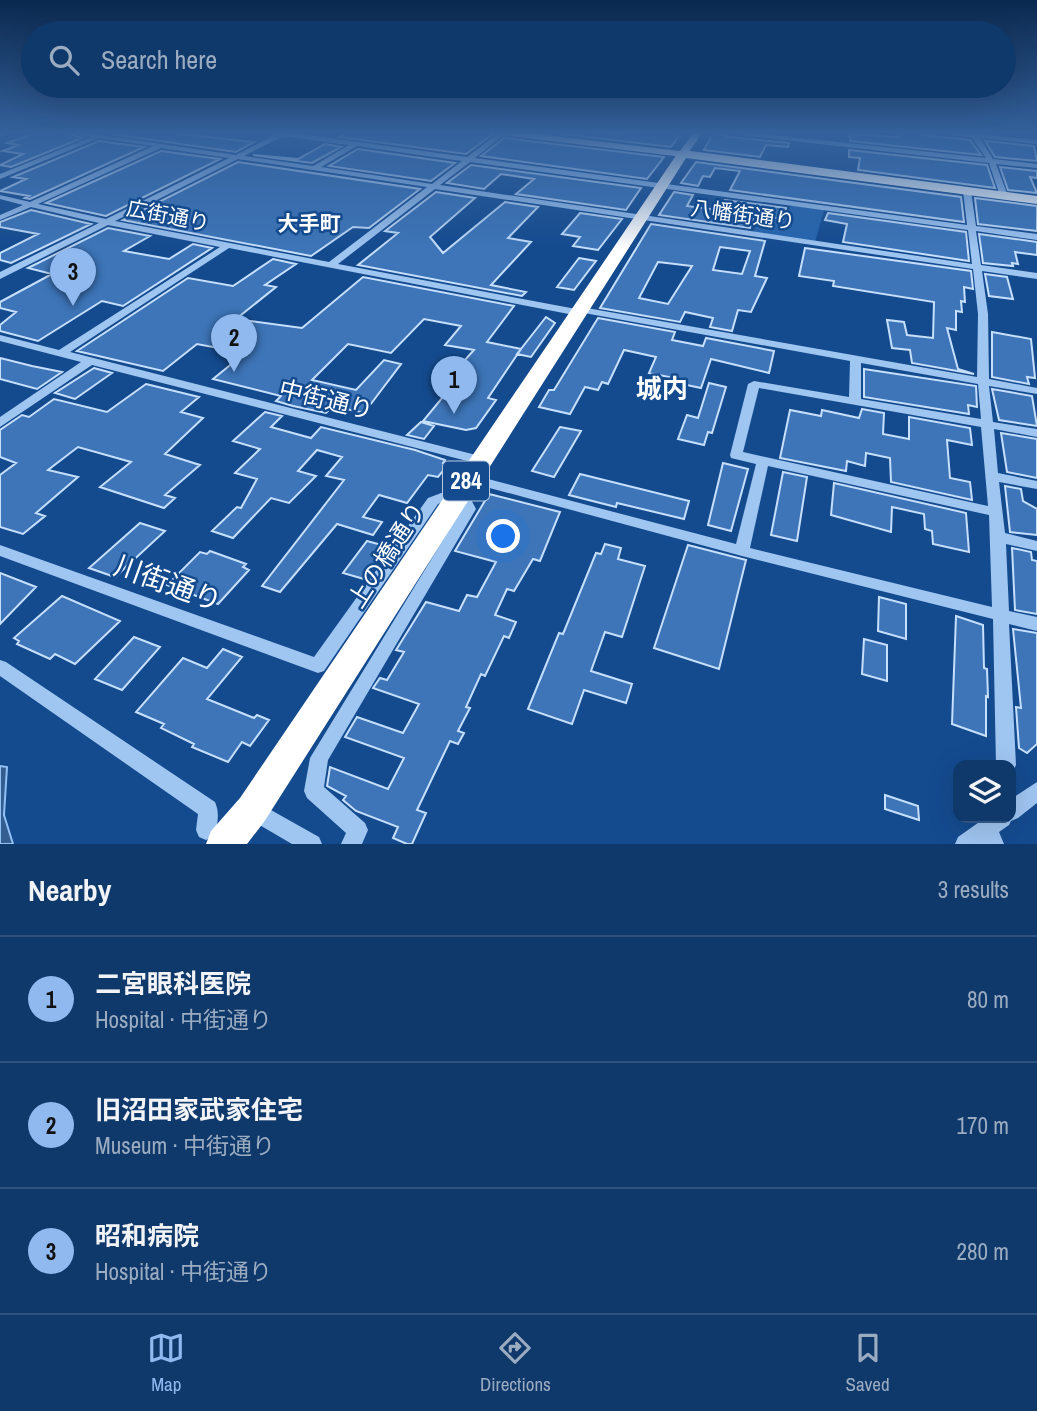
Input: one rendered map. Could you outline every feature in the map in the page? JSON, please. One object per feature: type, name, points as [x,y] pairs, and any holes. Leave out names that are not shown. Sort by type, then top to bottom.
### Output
[{"type":"highway","name":"上の橋通り","points":[[252,810],[469,476],[580,312],[639,217],[672,171]]},
{"type":"highway","points":[[816,171],[1037,200]]},
{"type":"highway","name":"284","points":[[215,837],[252,810]]},
{"type":"street","points":[[0,218],[103,171]]},
{"type":"street","points":[[0,276],[209,171]]},
{"type":"street","name":"八幡街通り","points":[[329,171],[1037,276]]},
{"type":"street","points":[[331,265],[454,171]]},
{"type":"street","points":[[558,171],[1037,237]]},
{"type":"street","points":[[995,171],[1004,196]]},
{"type":"street","points":[[967,191],[983,314],[983,381],[998,537],[1006,760]]},
{"type":"street","name":"広街通り","points":[[0,197],[227,246],[580,312],[1037,391]]},
{"type":"street","points":[[60,354],[227,246]]},
{"type":"street","name":"中街通り","points":[[0,338],[90,361],[469,476]]},
{"type":"street","points":[[855,401],[856,359]]},
{"type":"street","points":[[0,423],[90,361]]},
{"type":"street","points":[[995,512],[736,455],[754,384],[1037,433]]},
{"type":"street","points":[[742,551],[763,461]]},
{"type":"street","points":[[469,476],[742,551],[1037,624]]},
{"type":"street","points":[[318,666],[433,501],[469,476]]},
{"type":"street","points":[[351,844],[358,830],[314,791],[319,758],[469,509],[469,476]]},
{"type":"street","points":[[993,476],[1037,485]]},
{"type":"street","points":[[998,537],[1037,546]]},
{"type":"street","name":"川街通り","points":[[0,550],[318,666]]},
{"type":"street","points":[[0,667],[208,809],[215,837]]},
{"type":"street","points":[[1016,807],[1037,791]]},
{"type":"street","points":[[252,810],[312,844]]},
{"type":"street","points":[[965,844],[994,830]]},
{"type":"shaded area","points":[[791,205],[824,210],[815,242],[753,233],[759,217],[785,221]]},
{"type":"shaded area","points":[[0,766],[7,767],[4,815],[13,844],[0,844]]},
{"type":"building","points":[[26,171],[91,171],[30,199],[25,198],[29,196],[0,191],[26,179],[13,177]]},
{"type":"building","points":[[116,171],[195,171],[106,216],[46,203]]},
{"type":"building","points":[[219,171],[301,171],[420,189],[369,228],[353,227],[311,256],[123,220]]},
{"type":"building","points":[[366,171],[444,171],[431,181]]},
{"type":"building","points":[[462,171],[518,171],[641,188],[626,210],[516,194],[534,179],[501,174],[484,189],[447,183]]},
{"type":"building","points":[[592,171],[653,171],[647,179]]},
{"type":"building","points":[[689,171],[713,171],[710,177],[703,176],[698,186],[681,183]]},
{"type":"building","points":[[740,171],[767,171],[961,197],[964,222],[730,190]]},
{"type":"building","points":[[869,171],[989,171],[995,188]]},
{"type":"building","points":[[1002,171],[1037,171],[1037,178],[1030,177],[1037,193],[1008,190]]},
{"type":"building","points":[[436,192],[475,198],[430,237],[443,253],[505,202],[538,207],[508,238],[531,242],[491,285],[526,292],[522,296],[358,265],[398,233],[385,231]]},
{"type":"building","points":[[674,192],[693,195],[687,206],[694,207],[720,210],[725,200],[786,208],[783,219],[754,215],[750,228],[659,215]]},
{"type":"building","points":[[975,198],[1037,206],[1037,231],[978,224]]},
{"type":"building","points":[[31,210],[91,224],[11,263],[0,260],[0,253],[38,234],[0,227],[0,222]]},
{"type":"building","points":[[580,213],[622,219],[598,250],[573,246],[580,237],[562,234]]},
{"type":"building","points":[[828,213],[966,232],[969,261],[843,242],[847,224],[825,220]]},
{"type":"building","points":[[651,224],[765,241],[755,276],[767,278],[751,312],[738,310],[732,331],[710,327],[713,318],[685,312],[680,322],[600,308]],"holes":[[[720,247],[750,251],[742,274],[713,270]],[[658,262],[692,266],[668,304],[639,298]]]},
{"type":"building","points":[[108,228],[150,236],[124,251],[169,259],[193,244],[212,248],[123,306],[102,301],[38,341],[0,331],[0,325],[16,312],[0,308],[0,302],[52,274],[28,268]]},
{"type":"building","points":[[979,234],[1037,242],[1037,255],[1015,252],[1018,264],[1012,263],[1013,266],[983,263]]},
{"type":"building","points":[[805,248],[971,271],[973,289],[964,287],[965,302],[961,301],[962,312],[956,311],[956,330],[947,328],[958,369],[974,374],[912,363],[910,350],[892,348],[887,320],[904,322],[907,335],[933,338],[934,302],[833,286],[834,281],[799,276]]},
{"type":"building","points":[[579,258],[596,261],[574,290],[557,287]]},
{"type":"building","points":[[273,259],[296,264],[265,285],[276,287],[236,319],[302,328],[363,277],[514,306],[487,342],[521,349],[488,398],[496,400],[476,428],[466,430],[423,421],[443,397],[446,389],[443,389],[455,371],[474,350],[445,345],[461,326],[424,319],[391,353],[348,344],[312,380],[356,390],[384,360],[401,364],[364,413],[333,406],[326,413],[293,406],[276,401],[281,396],[213,379],[245,353],[197,344],[163,371],[77,351],[188,278],[233,286]]},
{"type":"building","points":[[985,274],[1007,277],[1013,299],[989,296]]},
{"type":"building","points":[[546,317],[555,323],[531,357],[517,354]]},
{"type":"building","points":[[598,318],[675,332],[672,340],[703,346],[706,338],[774,351],[769,373],[711,359],[701,388],[668,381],[669,377],[649,373],[656,357],[624,350],[608,384],[602,382],[598,390],[585,387],[570,414],[539,407],[549,390],[554,390]]},
{"type":"building","points":[[992,332],[1031,339],[1035,378],[1027,377],[1029,384],[992,377]]},
{"type":"building","points":[[0,358],[62,372],[37,389],[0,379]]},
{"type":"building","points":[[94,368],[112,373],[75,399],[55,393]]},
{"type":"building","points":[[864,369],[976,386],[977,407],[968,405],[969,414],[864,397]]},
{"type":"building","points":[[709,383],[726,387],[712,433],[708,432],[704,445],[678,439],[687,415],[698,418]]},
{"type":"building","points":[[146,384],[199,397],[181,412],[203,418],[165,454],[200,465],[165,495],[175,498],[164,508],[100,487],[131,462],[78,447],[48,470],[78,477],[36,513],[45,516],[23,534],[0,527],[0,475],[16,463],[0,457],[0,430],[22,415],[29,417],[54,399],[107,412]]},
{"type":"building","points":[[992,389],[1032,396],[1037,426],[999,420]]},
{"type":"building","points":[[862,409],[884,413],[883,434],[909,439],[909,417],[970,428],[972,445],[947,440],[950,478],[970,482],[972,500],[891,482],[890,458],[866,453],[865,466],[847,461],[846,471],[780,458],[790,410],[821,416],[822,410],[859,418]]},
{"type":"building","points":[[265,412],[282,416],[271,427],[311,438],[321,427],[415,450],[445,460],[443,463],[448,465],[438,477],[428,475],[407,503],[379,495],[363,517],[382,522],[373,535],[337,524],[280,592],[262,586],[344,480],[326,476],[342,457],[317,450],[298,471],[316,476],[289,503],[271,498],[233,538],[212,531],[237,507],[241,508],[257,479],[235,473],[260,449],[233,441]]},
{"type":"building","points":[[421,422],[434,426],[424,439],[407,435]]},
{"type":"building","points":[[560,427],[581,431],[554,477],[532,471]]},
{"type":"building","points":[[1001,433],[1037,439],[1037,478],[1007,472]]},
{"type":"building","points":[[723,463],[748,469],[731,531],[708,525]]},
{"type":"building","points":[[783,472],[807,477],[797,541],[771,535]]},
{"type":"building","points":[[580,474],[689,501],[684,519],[617,503],[616,507],[569,495]]},
{"type":"building","points":[[834,483],[966,513],[969,552],[933,544],[932,531],[925,529],[924,514],[892,507],[891,532],[831,515]]},
{"type":"building","points":[[1005,486],[1021,489],[1023,501],[1037,509],[1037,535],[1010,532]]},
{"type":"building","points":[[489,494],[560,512],[540,561],[533,559],[514,591],[507,589],[495,615],[516,622],[509,638],[504,636],[485,676],[481,674],[466,707],[470,708],[458,731],[464,733],[458,744],[450,741],[417,810],[426,813],[412,844],[407,844],[393,838],[398,827],[356,811],[343,800],[346,796],[327,786],[330,767],[388,789],[404,758],[345,737],[357,717],[403,733],[419,704],[373,688],[380,678],[387,680],[404,652],[396,650],[426,602],[459,611],[467,595],[477,597],[496,562],[455,551]]},
{"type":"building","points":[[140,523],[165,531],[115,577],[89,568]]},
{"type":"building","points":[[367,541],[389,547],[364,579],[343,573]]},
{"type":"building","points":[[605,544],[621,548],[618,559],[645,566],[622,637],[605,632],[591,671],[632,684],[626,703],[584,690],[572,724],[528,709],[559,633],[563,634],[596,553],[601,554]]},
{"type":"building","points":[[688,545],[746,560],[719,669],[654,648]]},
{"type":"building","points":[[1012,548],[1031,552],[1032,560],[1037,561],[1037,614],[1015,610]]},
{"type":"building","points":[[210,551],[246,564],[243,567],[249,570],[218,604],[167,585],[200,552],[207,554]]},
{"type":"building","points":[[0,573],[36,587],[0,624]]},
{"type":"building","points":[[62,596],[120,621],[75,664],[55,654],[50,659],[17,644],[19,641],[14,638]]},
{"type":"building","points":[[879,597],[906,604],[906,639],[878,631]]},
{"type":"building","points":[[956,616],[983,625],[988,697],[986,696],[986,736],[952,724]]},
{"type":"building","points":[[1013,629],[1037,633],[1037,744],[1027,753],[1019,748],[1016,707],[1021,708]]},
{"type":"building","points":[[134,637],[160,647],[122,690],[95,679]]},
{"type":"building","points":[[864,639],[887,645],[887,681],[862,674]]},
{"type":"building","points":[[223,649],[242,657],[207,699],[254,718],[257,715],[269,720],[250,746],[242,742],[228,762],[192,747],[194,744],[161,728],[164,724],[136,712],[183,658],[207,668]]},
{"type":"building","points":[[885,795],[918,806],[919,820],[885,809]]},
{"type":"place","name":"昭和病院","points":[[73,306]]},
{"type":"place","name":"旧沼田家武家住宅","points":[[234,372]]},
{"type":"place","name":"二宮眼科医院","points":[[454,414]]},
{"type":"district","name":"大手町","points":[[309,224]]},
{"type":"district","name":"城内","points":[[662,389]]}]
